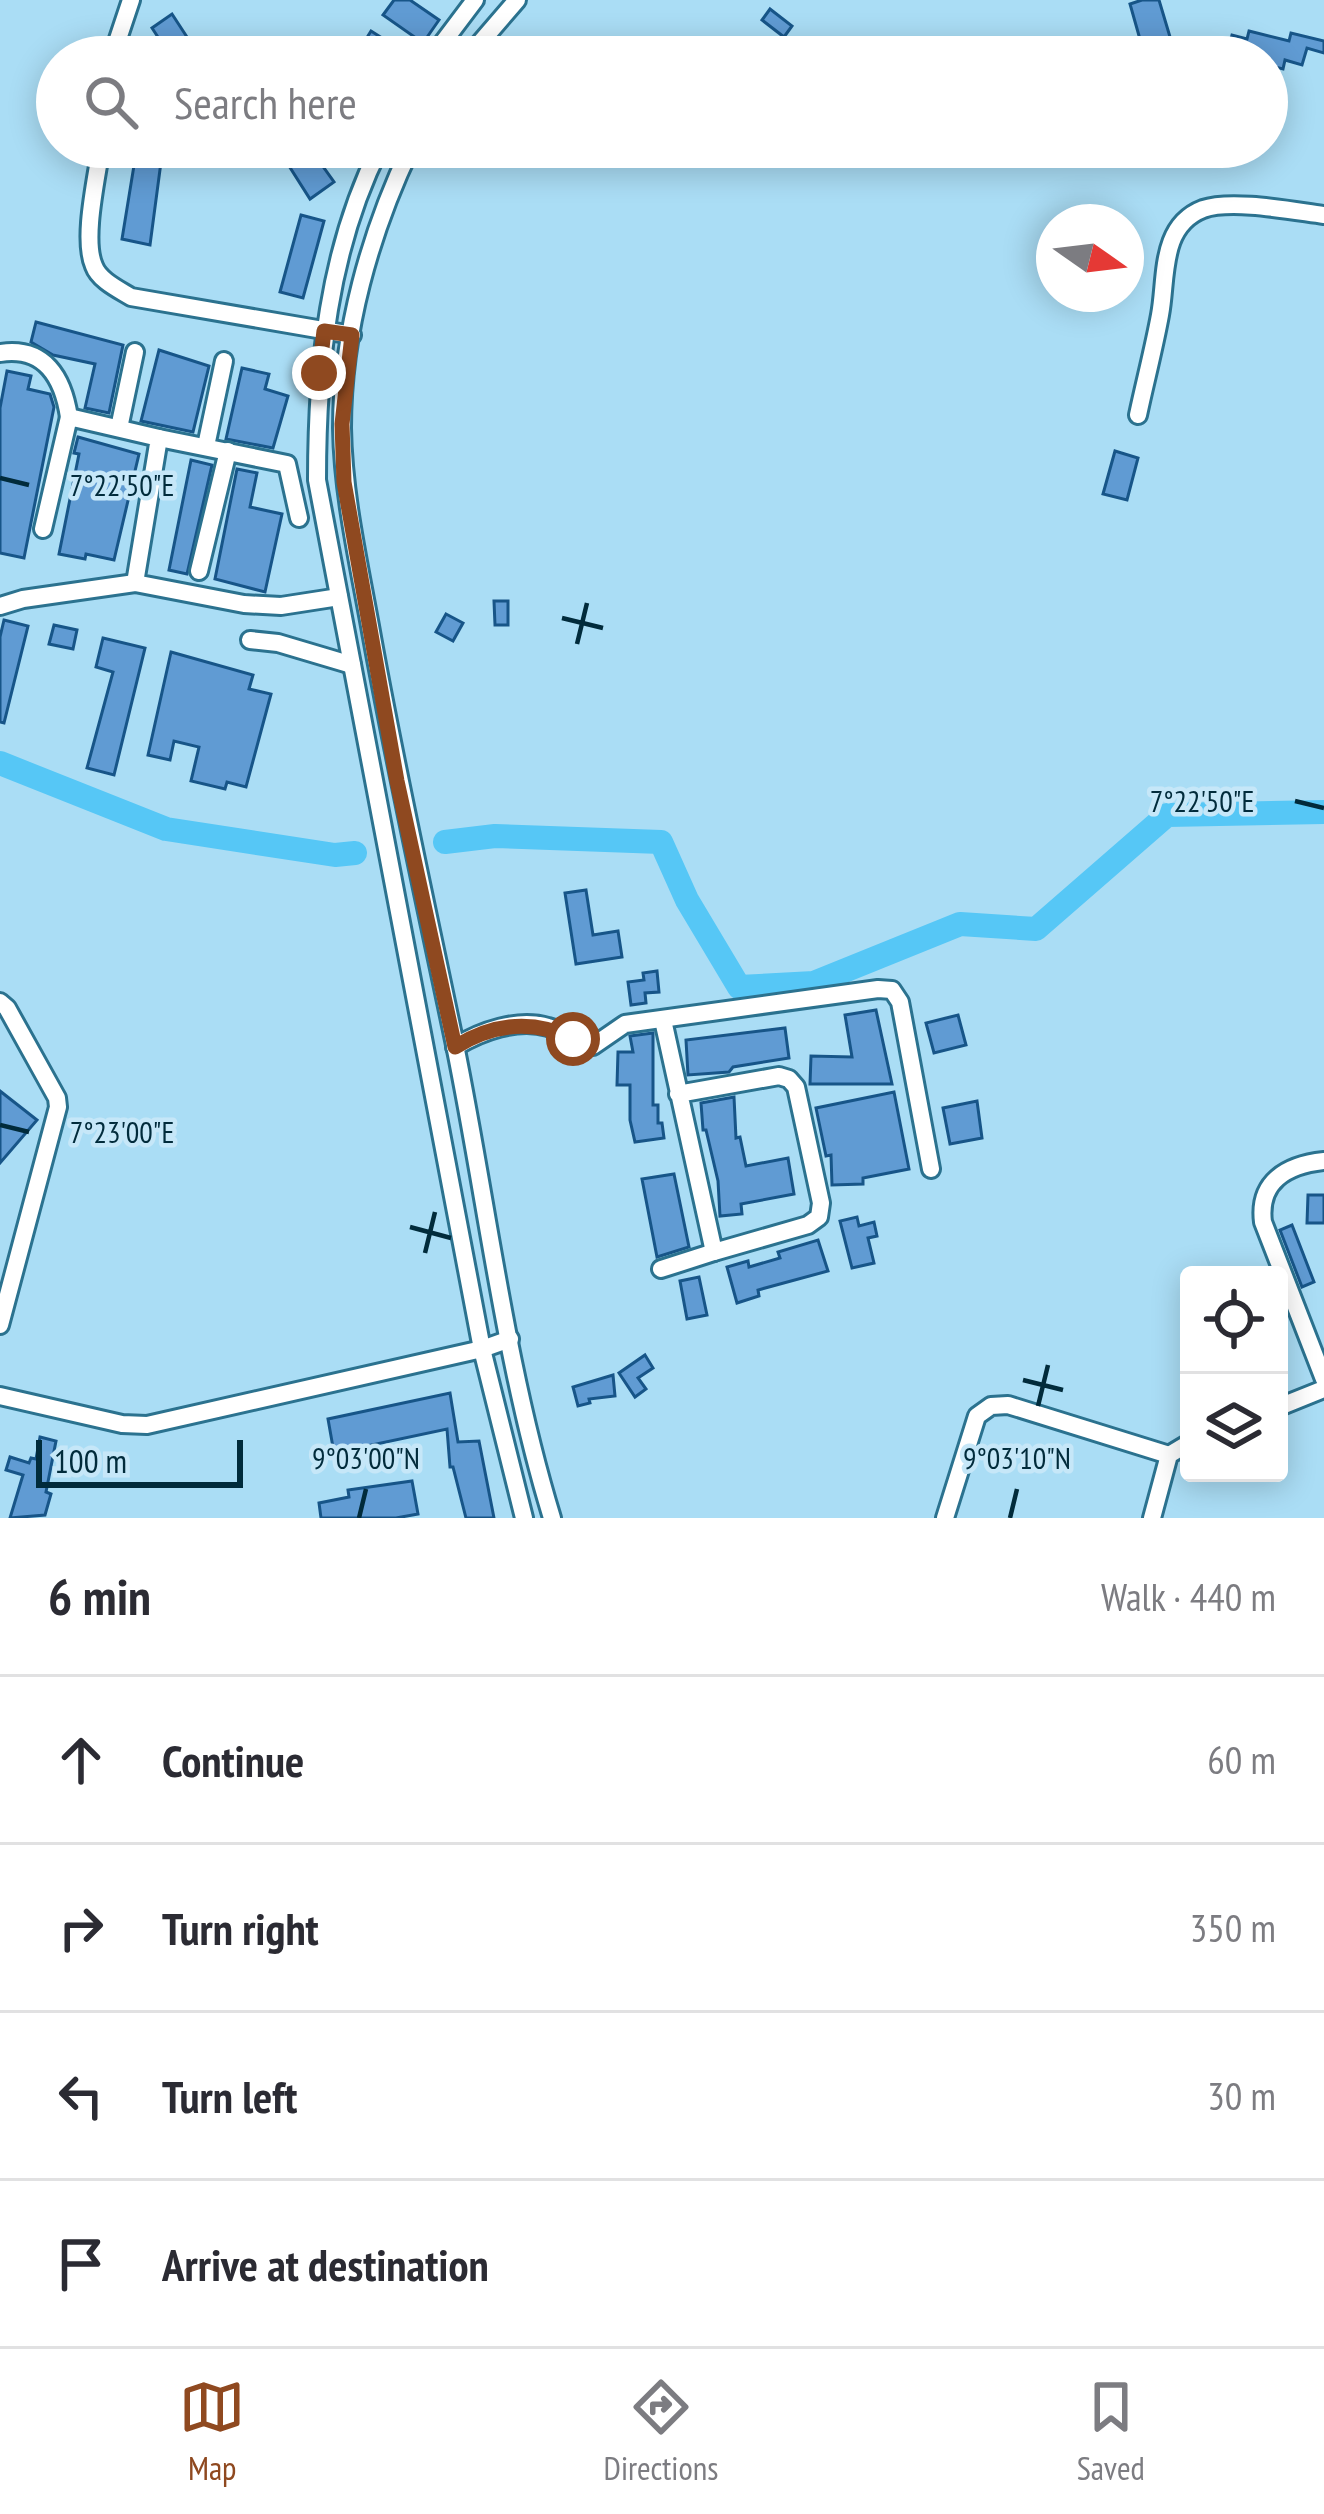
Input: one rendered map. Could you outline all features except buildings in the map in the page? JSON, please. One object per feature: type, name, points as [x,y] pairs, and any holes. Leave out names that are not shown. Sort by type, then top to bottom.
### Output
[{"type":"street","points":[[119,36],[131,0]]},
{"type":"street","points":[[448,36],[475,0]]},
{"type":"street","points":[[486,36],[517,0]]},
{"type":"street","points":[[98,168],[89,245],[94,269],[109,284],[131,297],[352,335]]},
{"type":"street","points":[[369,168],[343,244],[324,331],[317,480],[482,1349],[524,1518]]},
{"type":"street","points":[[401,168],[368,254],[352,335],[342,424],[344,482],[397,781],[552,1518]]},
{"type":"street","points":[[1138,415],[1161,310],[1162,265],[1182,225],[1201,210],[1224,206],[1324,215]]},
{"type":"street","points":[[118,428],[135,352]]},
{"type":"street","points":[[0,353],[33,356],[52,367],[65,391],[69,417],[44,529]]},
{"type":"street","points":[[206,446],[224,362]]},
{"type":"street","points":[[69,417],[287,464],[298,518]]},
{"type":"street","points":[[135,584],[159,438]]},
{"type":"street","points":[[199,571],[228,451]]},
{"type":"street","points":[[0,606],[135,584],[244,604],[281,606],[339,598]]},
{"type":"street","points":[[250,640],[352,664]]},
{"type":"street","points":[[455,1047],[474,1035],[517,1024],[547,1026],[592,1046],[625,1024],[878,988],[892,990],[900,1002],[932,1169]]},
{"type":"street","points":[[0,1002],[58,1107],[0,1325]]},
{"type":"street","points":[[663,1019],[714,1252]]},
{"type":"street","points":[[662,1269],[808,1225],[819,1216],[821,1203],[796,1088],[790,1079],[779,1076],[678,1094]]},
{"type":"street","points":[[1324,1161],[1276,1178],[1261,1204],[1263,1222],[1324,1379]]},
{"type":"street","points":[[0,1396],[122,1424],[147,1424],[511,1340]]},
{"type":"street","points":[[1288,1403],[1324,1389]]},
{"type":"street","points":[[945,1518],[977,1416],[991,1406],[1008,1405],[1169,1455]]},
{"type":"street","points":[[1152,1518],[1169,1455],[1180,1448]]},
{"type":"waterway","points":[[0,763],[166,829],[335,855],[355,853]]},
{"type":"waterway","points":[[445,842],[495,836],[661,842],[687,900],[739,987],[814,983],[960,924],[1036,929],[1167,815],[1324,812]]},
{"type":"route","points":[[319,373],[324,331],[352,335],[342,424],[344,482],[397,781],[455,1047],[474,1035],[517,1024],[547,1026],[573,1039]]}]
